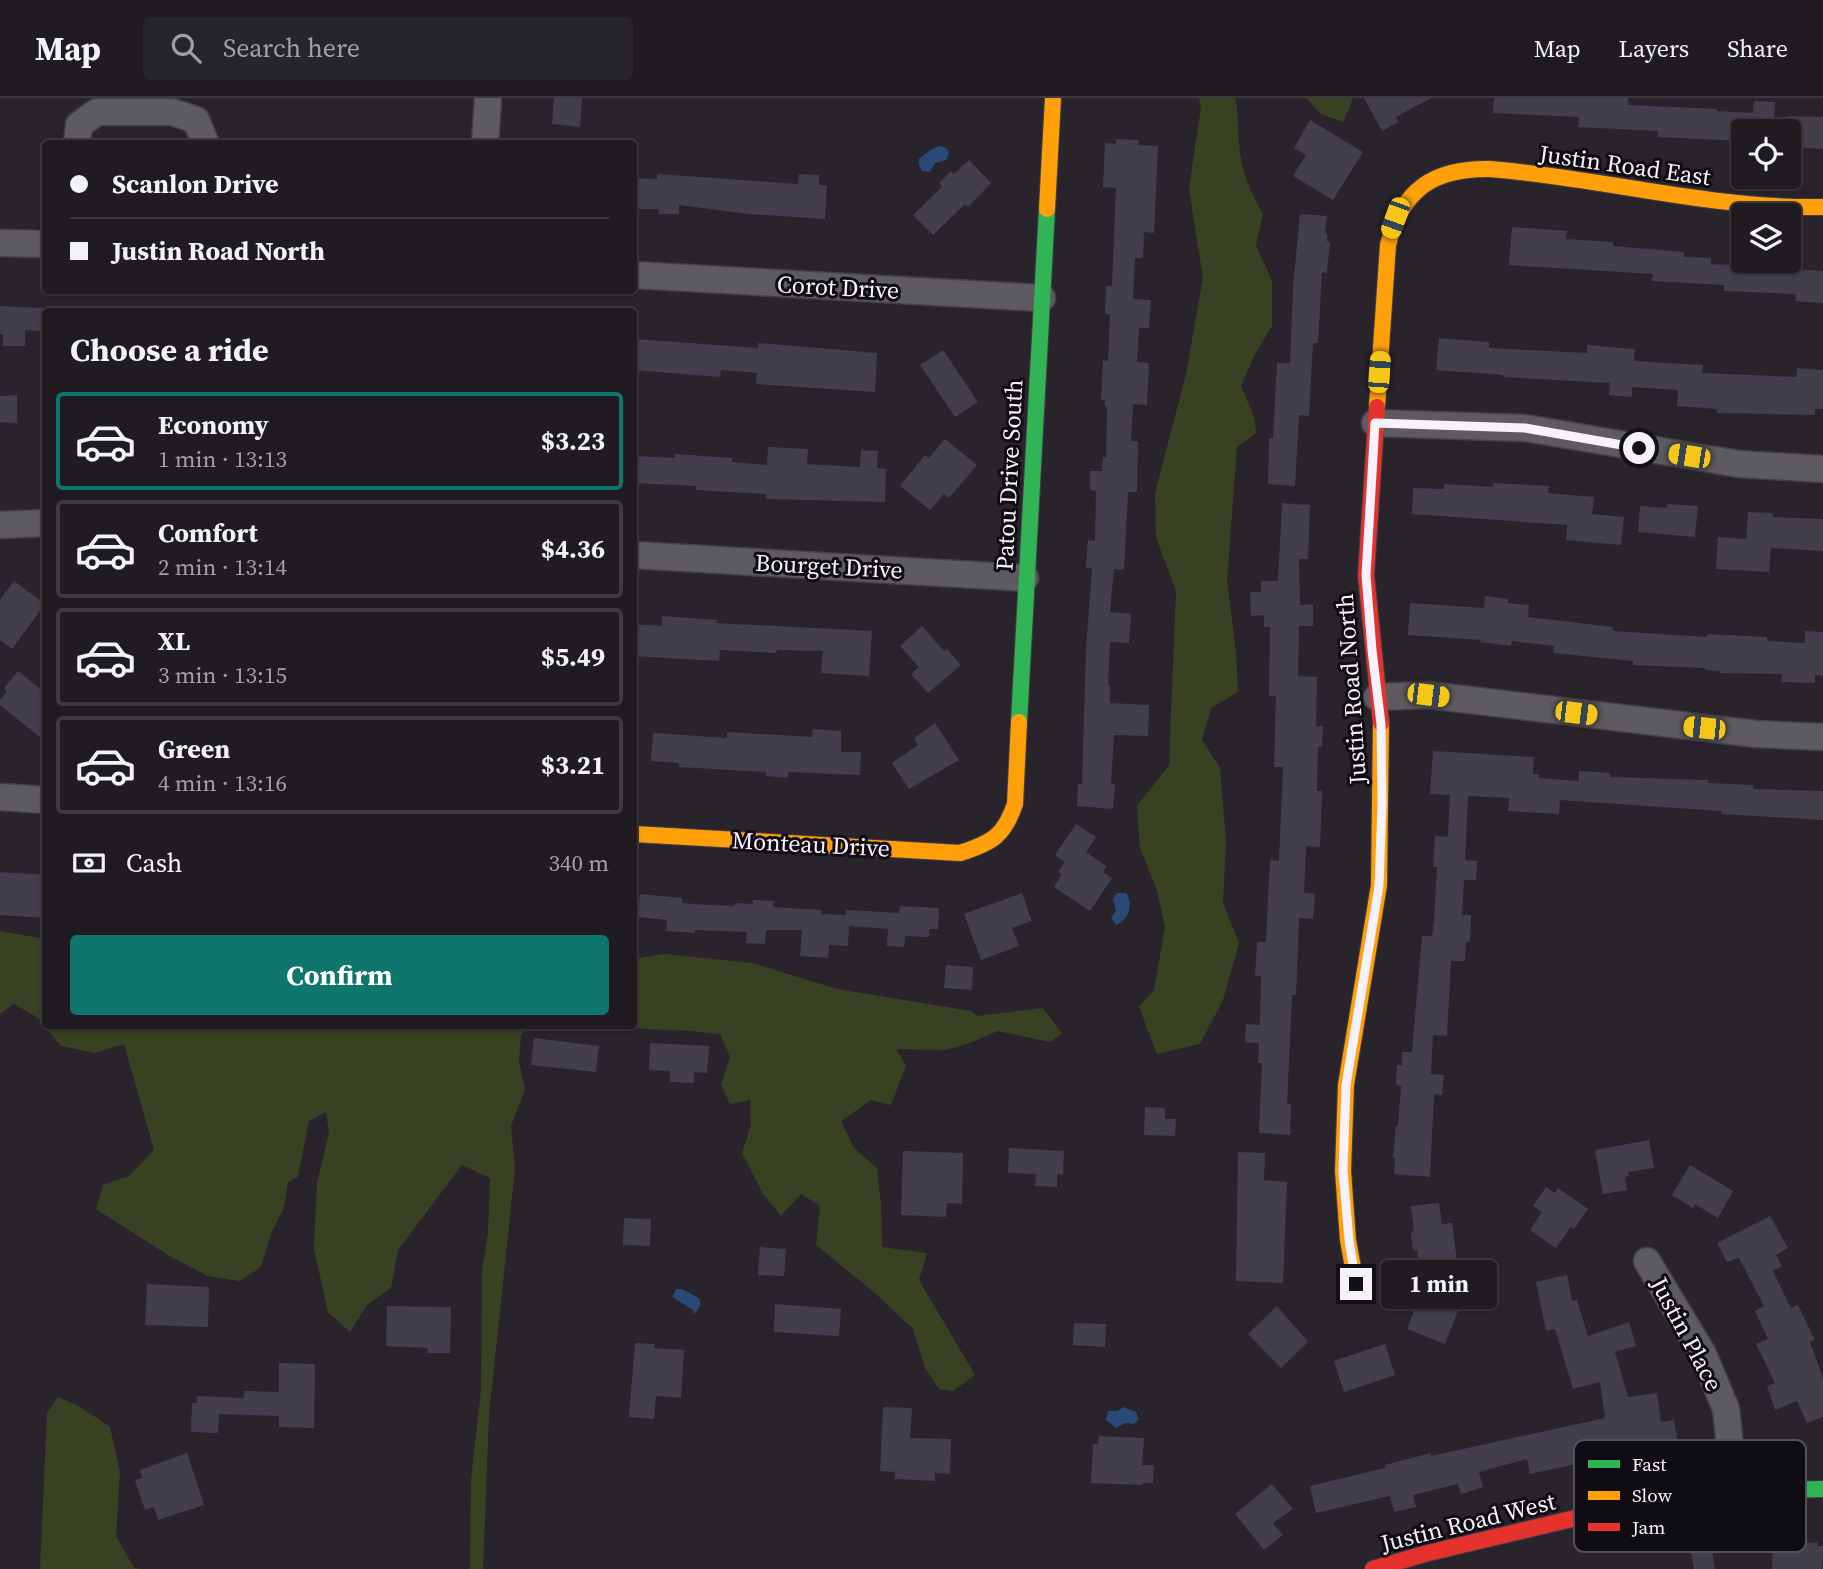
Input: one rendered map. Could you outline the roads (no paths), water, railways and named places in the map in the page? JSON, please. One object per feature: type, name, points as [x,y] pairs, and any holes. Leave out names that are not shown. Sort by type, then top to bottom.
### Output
[{"type":"street","points":[[485,140],[488,98]]},
{"type":"street","name":"Patou Drive South","points":[[988,845],[1009,823],[1015,804],[1025,578],[1053,98]]},
{"type":"street","points":[[77,140],[79,125],[97,112],[172,112],[196,120],[204,140]]},
{"type":"street","name":"Justin Road East","points":[[1424,184],[1447,173],[1488,168],[1722,203],[1787,209],[1823,206]]},
{"type":"street","name":"Justin Road North","points":[[1356,1284],[1343,1171],[1346,1085],[1379,886],[1381,724],[1366,575],[1375,423],[1390,232],[1405,202],[1424,184]]},
{"type":"street","points":[[0,243],[42,244]]},
{"type":"street","name":"Corot Drive","points":[[637,275],[1042,298]]},
{"type":"street","points":[[1375,423],[1525,428],[1739,464],[1823,469]]},
{"type":"street","points":[[0,525],[42,523]]},
{"type":"street","name":"Bourget Drive","points":[[637,555],[1025,578]]},
{"type":"street","points":[[1377,697],[1428,695],[1756,734],[1823,737]]},
{"type":"street","points":[[0,797],[42,800]]},
{"type":"street","name":"Monteau Drive","points":[[637,834],[960,853],[988,845]]},
{"type":"street","name":"Justin Place","points":[[1647,1261],[1703,1354],[1726,1409],[1729,1440]]},
{"type":"street","name":"Justin Road West","points":[[1373,1569],[1428,1553],[1574,1518]]},
{"type":"water","points":[[940,146],[946,148],[949,153],[946,160],[935,163],[930,172],[922,171],[919,159]]},
{"type":"water","points":[[1117,893],[1126,893],[1130,907],[1127,916],[1116,925],[1111,918],[1116,911],[1113,898]]},
{"type":"water","points":[[676,1289],[682,1289],[699,1298],[701,1304],[694,1315],[693,1310],[674,1298]]},
{"type":"water","points":[[1123,1407],[1136,1412],[1139,1419],[1134,1424],[1125,1423],[1116,1428],[1106,1420],[1108,1411],[1118,1411]]}]
